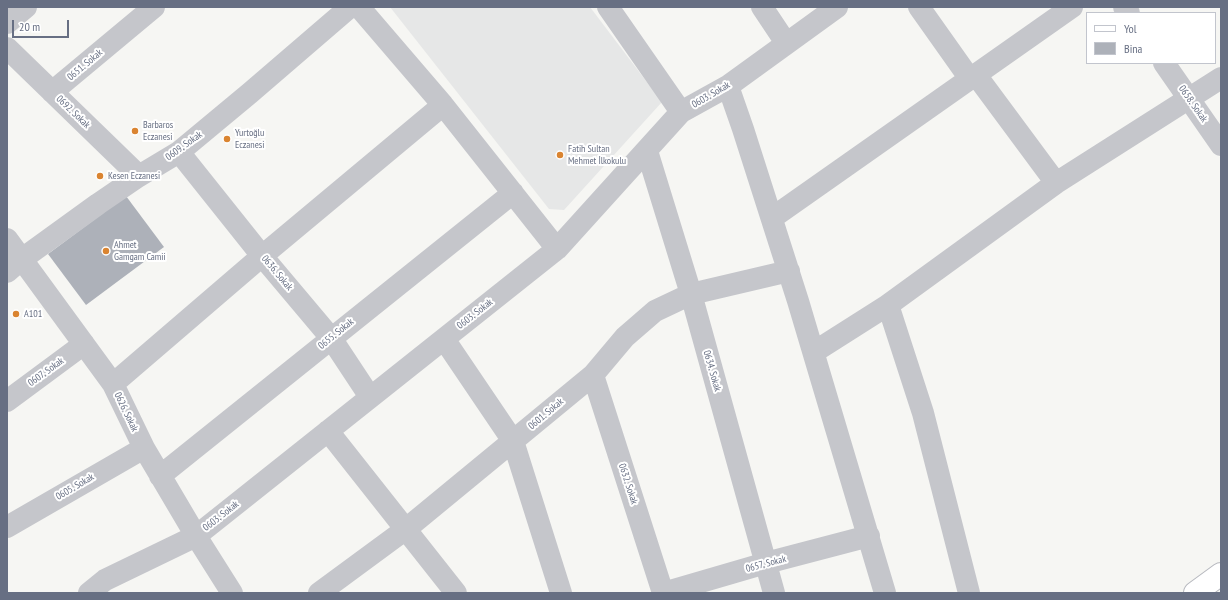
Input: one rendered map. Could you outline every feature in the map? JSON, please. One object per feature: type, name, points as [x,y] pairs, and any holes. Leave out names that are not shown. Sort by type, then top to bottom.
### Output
[{"type":"street","points":[[7,23],[26,7]]},
{"type":"street","name":"0651. Sokak","points":[[52,92],[154,7]]},
{"type":"street","name":"0609. Sokak","points":[[14,266],[139,176],[179,152],[350,7]]},
{"type":"street","points":[[359,7],[443,104],[557,249]]},
{"type":"street","points":[[608,7],[681,112]]},
{"type":"street","points":[[762,7],[786,43]]},
{"type":"street","name":"0603. Sokak","points":[[89,593],[105,580],[196,536],[557,249],[681,112],[728,86],[836,7]]},
{"type":"street","points":[[919,7],[1056,183]]},
{"type":"street","points":[[772,218],[1072,7]]},
{"type":"street","name":"0692. Sokak","points":[[7,48],[139,176]]},
{"type":"street","name":"0658. Sokak","points":[[1165,64],[1221,145]]},
{"type":"street","points":[[814,352],[888,305],[1056,183],[1221,78]]},
{"type":"street","points":[[728,86],[789,271],[885,593]]},
{"type":"street","points":[[113,384],[262,256],[443,104]]},
{"type":"street","name":"0634. Sokak","points":[[647,151],[691,294],[774,593]]},
{"type":"street","name":"0636. Sokak","points":[[179,152],[262,256],[331,338],[370,397]]},
{"type":"street","name":"0655. Sokak","points":[[160,476],[513,193]]},
{"type":"street","name":"0626. Sokak","points":[[7,239],[14,266],[84,344],[113,384],[144,448],[196,536],[232,593]]},
{"type":"street","name":"0601. Sokak","points":[[319,593],[406,530],[593,375],[625,337],[655,311],[691,294],[789,271]]},
{"type":"street","points":[[888,305],[923,413],[969,593]]},
{"type":"street","points":[[444,339],[513,441],[561,593]]},
{"type":"street","name":"0607. Sokak","points":[[7,401],[84,344]]},
{"type":"street","name":"0632. Sokak","points":[[593,375],[663,593]]},
{"type":"street","points":[[328,431],[456,593]]},
{"type":"street","name":"0605. Sokak","points":[[7,527],[144,448]]},
{"type":"street","name":"0657. Sokak","points":[[663,593],[766,563],[868,536]]},
{"type":"street","points":[[1195,593],[1221,574]]},
{"type":"shaded area","name":"Fatih Sultan Mehmet İlkokulu","points":[[390,7],[590,7],[662,102],[564,210],[549,209]]},
{"type":"building","name":"Ahmet Gamgam Camii","points":[[126,196],[164,247],[86,305],[48,254]]},
{"type":"place","name":"Barbaros Eczanesi","points":[[135,131]]},
{"type":"place","name":"Yurtoğlu Eczanesi","points":[[227,139]]},
{"type":"place","name":"Fatih Sultan Mehmet İlkokulu","points":[[560,155]]},
{"type":"place","name":"Kesen Eczanesi","points":[[100,176]]},
{"type":"place","name":"Ahmet Gamgam Camii","points":[[106,251]]},
{"type":"place","name":"A101","points":[[16,314]]}]
